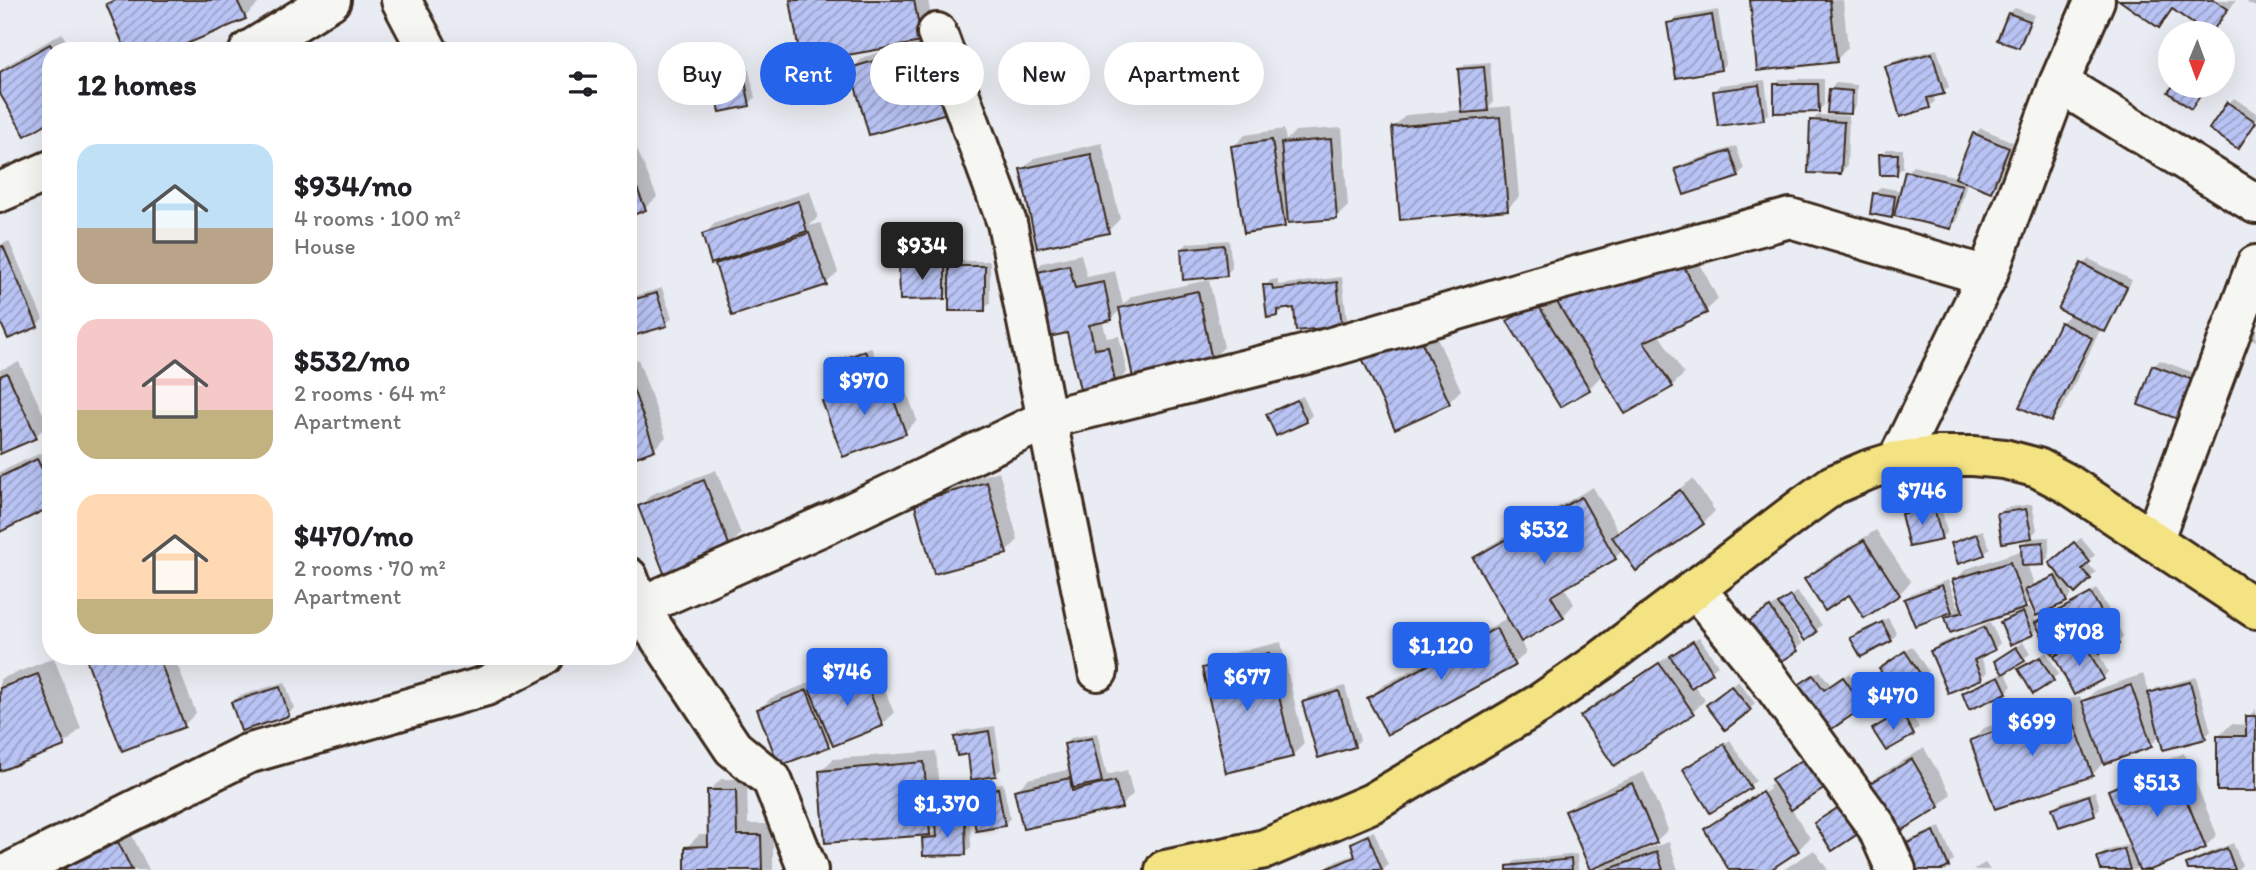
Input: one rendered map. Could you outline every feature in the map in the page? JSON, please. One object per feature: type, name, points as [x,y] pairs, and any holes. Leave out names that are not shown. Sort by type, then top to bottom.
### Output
[{"type":"main road","points":[[1165,870],[1265,849],[1372,803],[1539,704],[1598,663],[1833,485],[1897,461],[1935,456],[1973,456],[2004,459],[2038,468],[2068,484],[2256,609]]},
{"type":"street","points":[[263,42],[331,0]]},
{"type":"street","points":[[401,0],[423,42]]},
{"type":"street","points":[[1897,461],[1987,276],[2059,83],[2095,0]]},
{"type":"street","points":[[937,33],[1007,223],[1098,670]]},
{"type":"street","points":[[2059,83],[2256,204]]},
{"type":"street","points":[[0,192],[42,174]]},
{"type":"street","points":[[637,597],[836,520],[1047,419],[1311,353],[1557,281],[1790,218],[1987,276]]},
{"type":"street","points":[[2153,541],[2256,265]]},
{"type":"street","points":[[1695,588],[1766,675],[1877,827],[1896,870]]},
{"type":"street","points":[[637,606],[733,748],[772,780],[808,870]]},
{"type":"street","points":[[14,870],[247,754],[486,686],[527,665]]},
{"type":"building","points":[[116,0],[237,0],[246,19],[191,42],[122,42],[106,4]]},
{"type":"building","points":[[790,0],[914,0],[922,42],[870,42],[870,51],[856,53],[856,42],[797,42]]},
{"type":"building","points":[[1750,0],[1830,0],[1837,62],[1757,71]]},
{"type":"building","points":[[2119,0],[2214,0],[2228,9],[2220,21],[2189,21],[2172,9],[2164,21],[2158,21],[2158,27]]},
{"type":"building","points":[[2008,13],[2030,21],[2019,48],[1997,40]]},
{"type":"building","points":[[1712,15],[1721,70],[1676,78],[1667,23]]},
{"type":"building","points":[[42,48],[42,126],[25,136],[0,94],[0,72]]},
{"type":"building","points":[[1932,53],[1944,94],[1927,98],[1930,108],[1900,117],[1885,66]]},
{"type":"building","points":[[870,62],[870,105],[945,105],[947,113],[869,135],[856,89],[856,66]]},
{"type":"building","points":[[1484,67],[1488,111],[1462,113],[1458,69]]},
{"type":"building","points":[[1774,84],[1818,84],[1819,112],[1774,113]]},
{"type":"building","points":[[1759,85],[1764,120],[1718,126],[1713,91]]},
{"type":"building","points":[[746,86],[750,106],[720,112],[718,105],[746,105]]},
{"type":"building","points":[[1829,89],[1852,91],[1851,114],[1827,113]]},
{"type":"building","points":[[2176,98],[2199,98],[2191,109]]},
{"type":"building","points":[[2227,102],[2256,122],[2238,149],[2209,129]]},
{"type":"building","points":[[1500,117],[1508,210],[1400,220],[1392,127]]},
{"type":"building","points":[[1810,120],[1844,122],[1841,174],[1808,173]]},
{"type":"building","points":[[1973,133],[2009,148],[1991,192],[1955,178]]},
{"type":"building","points":[[1331,139],[1337,219],[1288,223],[1281,143]]},
{"type":"building","points":[[1272,140],[1285,227],[1244,233],[1231,146]]},
{"type":"building","points":[[1730,151],[1739,177],[1684,195],[1675,169]]},
{"type":"building","points":[[1091,154],[1109,233],[1037,248],[1020,169]]},
{"type":"building","points":[[1879,154],[1898,154],[1897,175],[1880,175]]},
{"type":"building","points":[[1905,171],[1962,185],[1951,229],[1894,216]]},
{"type":"building","points":[[637,188],[646,210],[637,214]]},
{"type":"building","points":[[1873,193],[1895,196],[1892,218],[1870,214]]},
{"type":"building","points":[[798,201],[807,231],[711,264],[702,234]]},
{"type":"building","points":[[809,233],[827,285],[732,316],[715,264]]},
{"type":"building","points":[[1224,245],[1227,276],[1183,280],[1181,249]]},
{"type":"building","points":[[3,246],[38,327],[8,339],[0,321],[0,247]]},
{"type":"building","points":[[1679,256],[1707,313],[1644,342],[1673,387],[1625,414],[1555,299]]},
{"type":"building","points":[[2081,263],[2127,287],[2105,332],[2058,309]]},
{"type":"building","points":[[899,264],[945,264],[945,299],[900,300]]},
{"type":"building","points":[[1069,265],[1075,288],[1104,282],[1112,320],[1089,325],[1095,349],[1108,347],[1116,386],[1081,394],[1067,333],[1044,338],[1029,274]]},
{"type":"building","points":[[949,266],[985,266],[985,311],[949,311]]},
{"type":"building","points":[[1337,282],[1342,326],[1296,331],[1294,308],[1278,310],[1278,316],[1267,318],[1263,285],[1272,285],[1273,290]]},
{"type":"building","points":[[1198,291],[1212,361],[1133,378],[1119,308]]},
{"type":"building","points":[[657,293],[667,326],[637,335],[637,299]]},
{"type":"building","points":[[1537,303],[1590,390],[1560,407],[1507,321]]},
{"type":"building","points":[[2060,322],[2092,338],[2051,422],[2019,407]]},
{"type":"building","points":[[1418,334],[1450,404],[1395,429],[1362,358]]},
{"type":"building","points":[[865,351],[876,378],[838,392],[828,365]]},
{"type":"building","points":[[2152,365],[2193,380],[2178,419],[2138,405]]},
{"type":"building","points":[[7,373],[37,438],[0,454],[0,376]]},
{"type":"building","points":[[886,378],[906,434],[843,457],[822,401]]},
{"type":"building","points":[[637,400],[655,450],[637,457]]},
{"type":"building","points":[[1297,400],[1307,422],[1276,436],[1266,414]]},
{"type":"building","points":[[37,459],[42,469],[42,511],[0,532],[0,477]]},
{"type":"building","points":[[704,480],[730,547],[664,573],[638,506]]},
{"type":"building","points":[[987,482],[1007,554],[934,574],[914,502]]},
{"type":"building","points":[[1680,490],[1704,524],[1636,571],[1612,537]]},
{"type":"building","points":[[1581,497],[1616,559],[1551,596],[1564,618],[1521,642],[1473,558]]},
{"type":"building","points":[[1934,507],[1942,540],[1909,547],[1901,514]]},
{"type":"building","points":[[2026,509],[2032,538],[2002,543],[1997,513]]},
{"type":"building","points":[[1977,534],[1985,555],[1958,564],[1951,543]]},
{"type":"building","points":[[1864,540],[1900,595],[1864,618],[1849,595],[1825,611],[1804,579]]},
{"type":"building","points":[[2043,542],[2044,565],[2022,566],[2021,544]]},
{"type":"building","points":[[2074,542],[2090,562],[2082,569],[2091,579],[2075,594],[2049,563]]},
{"type":"building","points":[[2010,562],[2026,608],[1950,633],[1945,617],[1963,612],[1952,580]]},
{"type":"building","points":[[2055,576],[2067,602],[2036,616],[2025,590]]},
{"type":"building","points":[[1942,585],[1952,612],[1915,626],[1904,599]]},
{"type":"building","points":[[2091,593],[2119,644],[2099,654],[2088,634],[2052,654],[2035,623]]},
{"type":"building","points":[[1790,596],[1817,632],[1805,641],[1778,604]]},
{"type":"building","points":[[1770,607],[1798,651],[1769,669],[1741,627]]},
{"type":"building","points":[[2023,612],[2033,635],[2010,645],[2000,622]]},
{"type":"building","points":[[1882,622],[1892,641],[1861,657],[1850,638]]},
{"type":"building","points":[[1984,627],[1995,650],[1974,660],[1982,679],[1948,693],[1930,651]]},
{"type":"building","points":[[1496,628],[1515,666],[1387,735],[1367,698]]},
{"type":"building","points":[[1693,641],[1713,673],[1691,688],[1670,656]]},
{"type":"building","points":[[2083,641],[2104,679],[2074,695],[2054,656]]},
{"type":"building","points":[[2016,647],[2025,661],[2003,674],[1994,661]]},
{"type":"building","points":[[1905,651],[1923,678],[1898,695],[1879,669]]},
{"type":"building","points":[[1269,653],[1293,757],[1226,773],[1202,668]]},
{"type":"building","points":[[2040,657],[2054,681],[2033,694],[2018,669]]},
{"type":"building","points":[[1659,663],[1694,714],[1614,766],[1580,716]]},
{"type":"building","points":[[89,665],[161,665],[185,727],[122,751]]},
{"type":"building","points":[[861,670],[883,726],[833,746],[810,690]]},
{"type":"building","points":[[38,674],[65,746],[0,771],[0,688]]},
{"type":"building","points":[[1813,675],[1824,690],[1843,677],[1864,707],[1820,737],[1788,692]]},
{"type":"building","points":[[1999,676],[2007,693],[1969,710],[1962,693]]},
{"type":"building","points":[[2190,682],[2206,739],[2163,750],[2148,693]]},
{"type":"building","points":[[2131,685],[2152,747],[2104,764],[2082,701]]},
{"type":"building","points":[[1731,686],[1751,710],[1725,730],[1706,705]]},
{"type":"building","points":[[280,687],[289,716],[241,731],[231,702]]},
{"type":"building","points":[[807,690],[829,747],[779,766],[757,709]]},
{"type":"building","points":[[1339,691],[1355,747],[1318,758],[1302,702]]},
{"type":"building","points":[[2068,706],[2093,776],[1995,809],[1970,740]]},
{"type":"building","points":[[1901,712],[1914,735],[1886,751],[1872,729]]},
{"type":"building","points":[[2246,716],[2256,716],[2256,791],[2217,791],[2217,736],[2246,736]]},
{"type":"building","points":[[989,731],[996,776],[971,780],[968,754],[957,756],[954,737]]},
{"type":"building","points":[[1092,738],[1102,782],[1073,788],[1064,744]]},
{"type":"building","points":[[1724,744],[1751,788],[1710,813],[1683,769]]},
{"type":"building","points":[[1814,753],[1833,783],[1791,810],[1771,779]]},
{"type":"building","points":[[1912,759],[1940,807],[1893,836],[1864,787]]},
{"type":"building","points":[[924,762],[930,835],[825,843],[819,771]]},
{"type":"building","points":[[2172,764],[2206,848],[2150,870],[2139,870],[2108,790]]},
{"type":"building","points":[[1070,778],[1072,791],[1115,781],[1122,808],[1023,829],[1014,790]]},
{"type":"building","points":[[1632,783],[1657,843],[1590,870],[1565,811]]},
{"type":"building","points":[[998,788],[1005,826],[976,831],[969,794]]},
{"type":"building","points":[[707,790],[736,790],[737,835],[761,835],[762,870],[685,870],[685,847],[708,846]]},
{"type":"building","points":[[1762,792],[1799,851],[1770,870],[1729,870],[1704,829]]},
{"type":"building","points":[[2089,795],[2095,815],[2059,827],[2052,808]]},
{"type":"building","points":[[1842,805],[1861,832],[1832,851],[1814,823]]},
{"type":"building","points":[[965,821],[966,855],[923,856],[922,838],[937,837],[936,822]]},
{"type":"building","points":[[1934,831],[1949,867],[1942,870],[1906,870],[1896,848]]},
{"type":"building","points":[[1368,835],[1382,870],[1324,870],[1355,857],[1351,843]]},
{"type":"building","points":[[118,842],[132,870],[60,870]]},
{"type":"building","points":[[2227,848],[2235,870],[2188,870],[2186,864]]},
{"type":"building","points":[[2124,849],[2130,870],[2101,870],[2097,857]]},
{"type":"building","points":[[1657,852],[1663,870],[1606,870]]},
{"type":"building","points":[[1571,859],[1572,870],[1507,870],[1507,866]]}]
